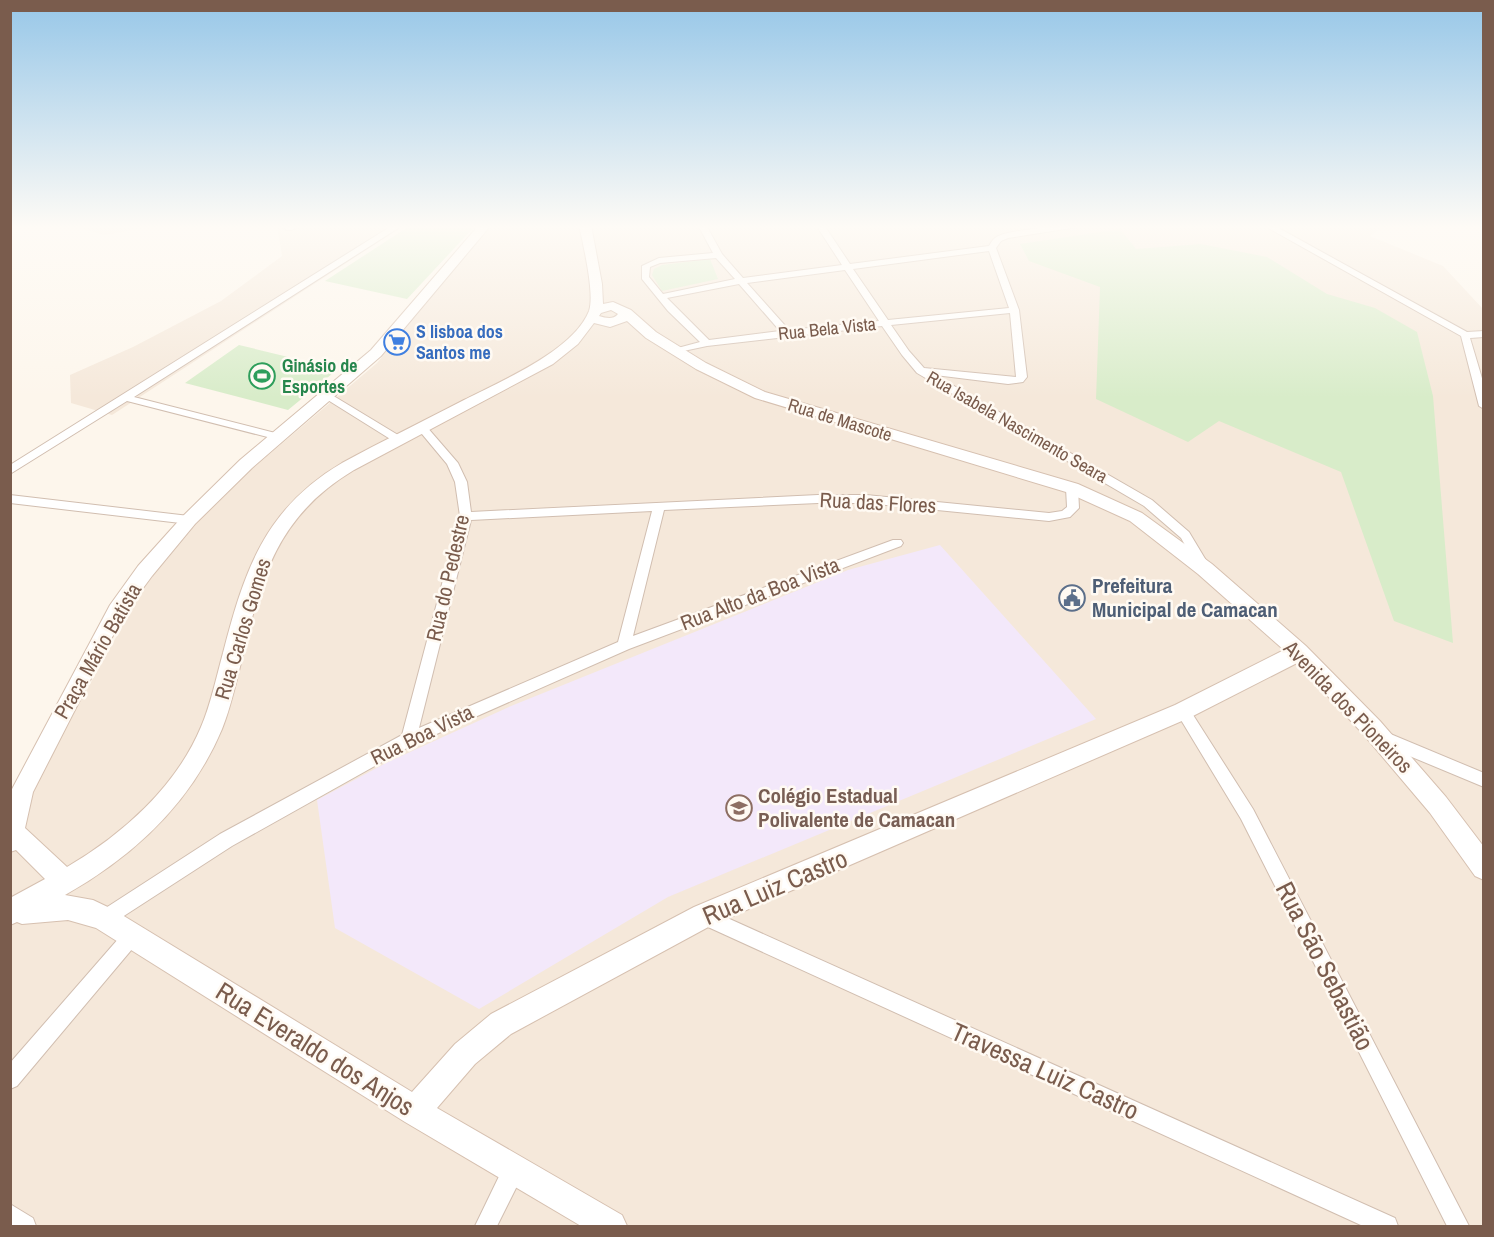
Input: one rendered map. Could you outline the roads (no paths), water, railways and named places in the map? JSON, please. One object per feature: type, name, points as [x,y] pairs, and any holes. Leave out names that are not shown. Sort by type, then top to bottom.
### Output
[{"type":"main road","name":"Praça Mário Batista","points":[[64,881],[35,851],[12,838],[16,793],[117,610],[145,571],[189,520],[246,464],[376,352],[435,283]]},
{"type":"main road","name":"Rua de Mascote","points":[[596,284],[651,335],[701,366],[760,395],[1072,488]]},
{"type":"main road","points":[[596,284],[594,313],[598,322],[610,323],[622,319],[622,310]]},
{"type":"main road","name":"Rua Carlos Gomes","points":[[10,913],[96,862],[155,813],[177,787],[202,747],[220,704],[259,566],[279,529],[300,502],[335,476],[544,363],[577,336],[594,313]]},
{"type":"main road","name":"Avenida dos Pioneiros","points":[[1072,488],[1136,518],[1205,569],[1299,652],[1380,737],[1438,805],[1484,868]]},
{"type":"main road","name":"Rua Luiz Castro","points":[[415,1112],[449,1068],[475,1043],[501,1024],[703,916],[1183,711],[1299,652]]},
{"type":"main road","name":"Rua Everaldo dos Anjos","points":[[10,913],[62,906],[107,917],[132,936],[415,1112],[513,1172],[611,1227]]},
{"type":"street","points":[[10,470],[308,283]]},
{"type":"street","points":[[650,283],[671,309],[707,343]]},
{"type":"street","points":[[661,297],[731,283]]},
{"type":"street","points":[[741,283],[787,333]]},
{"type":"street","name":"Rua Isabela Nascimento Seara","points":[[857,283],[911,362],[921,371],[1148,503],[1185,535],[1205,569]]},
{"type":"street","points":[[921,371],[1008,381],[1020,380],[1022,374],[1014,310],[1004,283]]},
{"type":"street","points":[[1371,283],[1465,335],[1484,334]]},
{"type":"street","name":"Rua Bela Vista","points":[[677,351],[707,343],[787,333],[1014,310]]},
{"type":"street","points":[[1465,335],[1484,406]]},
{"type":"street","points":[[327,395],[399,440]]},
{"type":"street","points":[[126,398],[279,437]]},
{"type":"street","name":"Rua do Pedestre","points":[[409,739],[466,516],[461,482],[452,463],[423,428]]},
{"type":"street","name":"Rua das Flores","points":[[659,506],[818,499],[866,500],[1049,518],[1066,514],[1073,508],[1072,488]]},
{"type":"street","points":[[10,499],[189,520]]},
{"type":"street","points":[[466,516],[659,506],[624,645]]},
{"type":"street","name":"Rua Alto da Boa Vista","points":[[624,645],[897,543]]},
{"type":"street","name":"Rua Boa Vista","points":[[107,917],[226,840],[409,739],[624,645]]},
{"type":"street","name":"Rua São Sebastião","points":[[1183,711],[1247,814],[1458,1227]]},
{"type":"street","points":[[1380,737],[1484,780]]},
{"type":"street","name":"Travessa Luiz Castro","points":[[703,916],[1387,1227]]},
{"type":"street","points":[[10,1078],[132,936]]},
{"type":"street","points":[[486,1227],[513,1172]]},
{"type":"street","points":[[10,1215],[25,1227]]},
{"type":"place","name":"S lisboa dos Santos me","points":[[397,342]]},
{"type":"place","name":"Ginásio de Esportes","points":[[262,376]]},
{"type":"place","name":"Prefeitura Municipal de Camacan","points":[[1072,598]]},
{"type":"place","name":"Colégio Estadual Polivalente de Camacan","points":[[739,808]]}]
